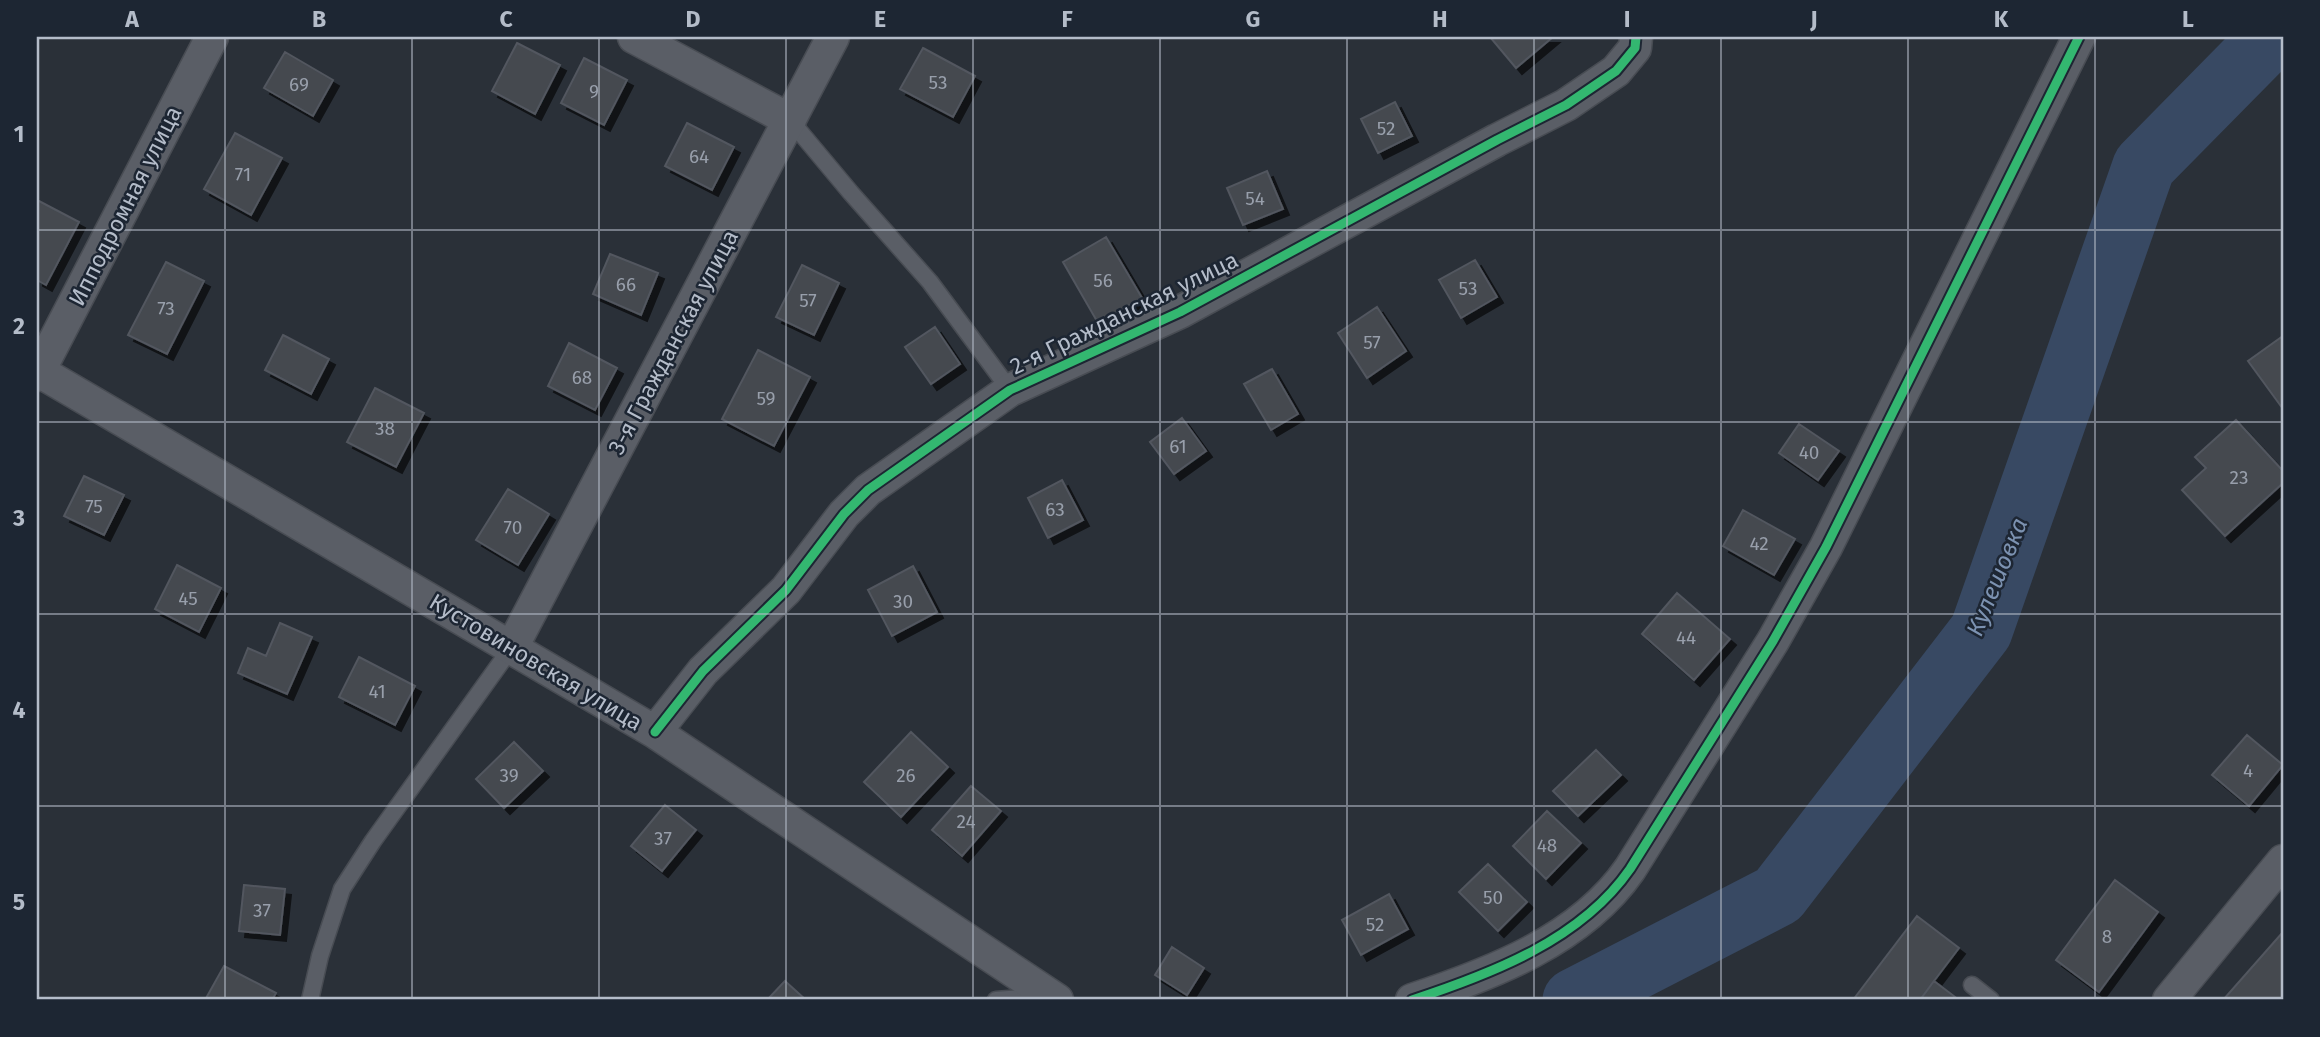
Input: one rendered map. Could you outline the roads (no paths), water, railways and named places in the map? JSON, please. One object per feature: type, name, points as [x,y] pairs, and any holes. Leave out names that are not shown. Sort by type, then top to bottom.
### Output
[{"type":"street","name":"Ипподромная улица","points":[[37,372],[212,37]]},
{"type":"street","points":[[634,37],[790,120]]},
{"type":"street","name":"3-я Гражданская улица","points":[[512,647],[833,37]]},
{"type":"street","name":"2-я Гражданская улица","points":[[655,732],[703,671],[786,590],[844,514],[868,490],[1010,390],[1180,312],[1566,105],[1616,71],[1635,48],[1636,37]]},
{"type":"street","points":[[1412,1000],[1489,973],[1564,932],[1599,906],[1630,869],[1773,641],[1826,547],[2079,37]]},
{"type":"street","name":"Кустовиновская улица","points":[[37,372],[655,732],[1054,998]]},
{"type":"street","points":[[2169,1000],[2283,861]]},
{"type":"lane","points":[[790,120],[930,282],[1010,390]]},
{"type":"lane","points":[[310,1000],[320,956],[342,889],[373,841],[512,647]]},
{"type":"lane","points":[[1972,985],[1991,1000]]},
{"type":"lane","points":[[996,1000],[1054,998]]},
{"type":"waterway","name":"Кулешовка","points":[[1574,1000],[1778,895],[1981,631],[2144,166],[2271,37]]}]
